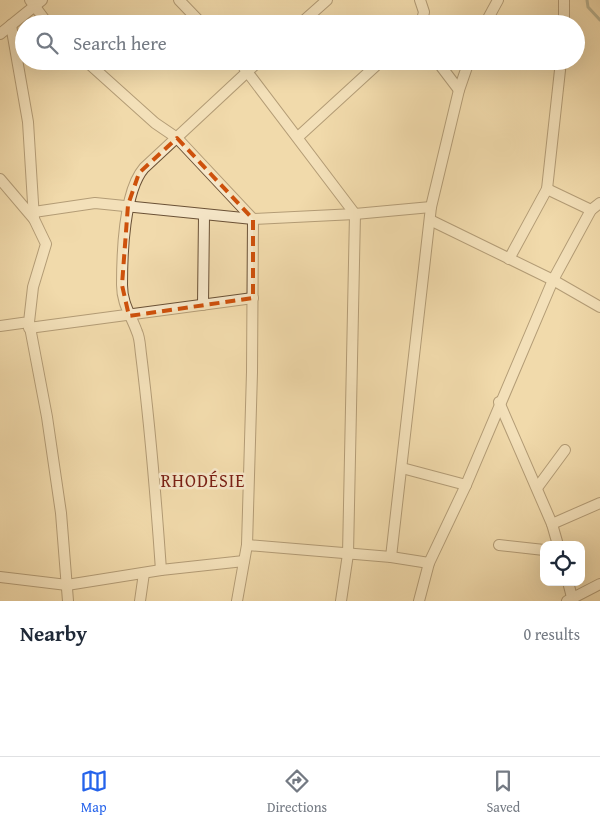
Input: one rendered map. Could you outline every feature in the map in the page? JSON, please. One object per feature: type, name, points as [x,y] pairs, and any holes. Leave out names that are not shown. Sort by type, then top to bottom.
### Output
[{"type":"street","points":[[22,15],[32,4],[42,0]]},
{"type":"street","points":[[179,0],[193,15]]},
{"type":"street","points":[[420,0],[423,15]]},
{"type":"street","points":[[490,15],[498,0]]},
{"type":"street","points":[[564,0],[564,15]]},
{"type":"street","points":[[309,15],[324,1]]},
{"type":"street","points":[[32,4],[41,15]]},
{"type":"street","points":[[0,34],[15,22]]},
{"type":"street","points":[[11,26],[15,49]]},
{"type":"street","points":[[19,70],[28,122],[34,216]]},
{"type":"street","points":[[96,70],[156,124],[177,138],[252,219],[253,298],[247,545],[237,601]]},
{"type":"street","points":[[161,570],[150,430],[138,332],[128,316],[124,304],[122,285],[128,205],[139,173],[248,70],[355,214],[348,554],[341,601]]},
{"type":"street","points":[[298,137],[372,70]]},
{"type":"street","points":[[444,70],[459,90]]},
{"type":"street","points":[[391,557],[431,207],[459,90],[466,70]]},
{"type":"street","points":[[509,259],[547,189],[559,70]]},
{"type":"street","points":[[0,178],[34,216],[46,244],[33,287],[29,325],[47,417],[57,484],[68,601]]},
{"type":"street","points":[[547,189],[591,210]]},
{"type":"street","points":[[419,601],[429,563],[466,485],[499,402],[553,280],[591,210],[600,203]]},
{"type":"street","points":[[34,216],[77,205],[128,205],[204,216],[252,219],[355,214],[431,207]]},
{"type":"street","points":[[203,305],[204,216]]},
{"type":"street","points":[[430,220],[553,280],[600,308]]},
{"type":"street","points":[[0,326],[128,316],[253,298]]},
{"type":"street","points":[[499,402],[552,524],[557,541]]},
{"type":"street","points":[[536,488],[565,450]]},
{"type":"street","points":[[402,468],[466,485]]},
{"type":"street","points":[[552,524],[600,503]]},
{"type":"street","points":[[247,545],[391,557],[429,563]]},
{"type":"street","points":[[499,545],[540,550]]},
{"type":"street","points":[[0,577],[67,585],[161,570],[244,561]]},
{"type":"street","points":[[140,601],[144,573]]},
{"type":"street","points":[[569,586],[571,600],[600,584]]},
{"type":"highlighted area","points":[[177,138],[253,219],[253,298],[129,316],[122,285],[128,205],[139,173]]},
{"type":"waterway","points":[[587,0],[588,7],[600,20]]},
{"type":"district","name":"RHODÉSIE","points":[[203,481]]}]
